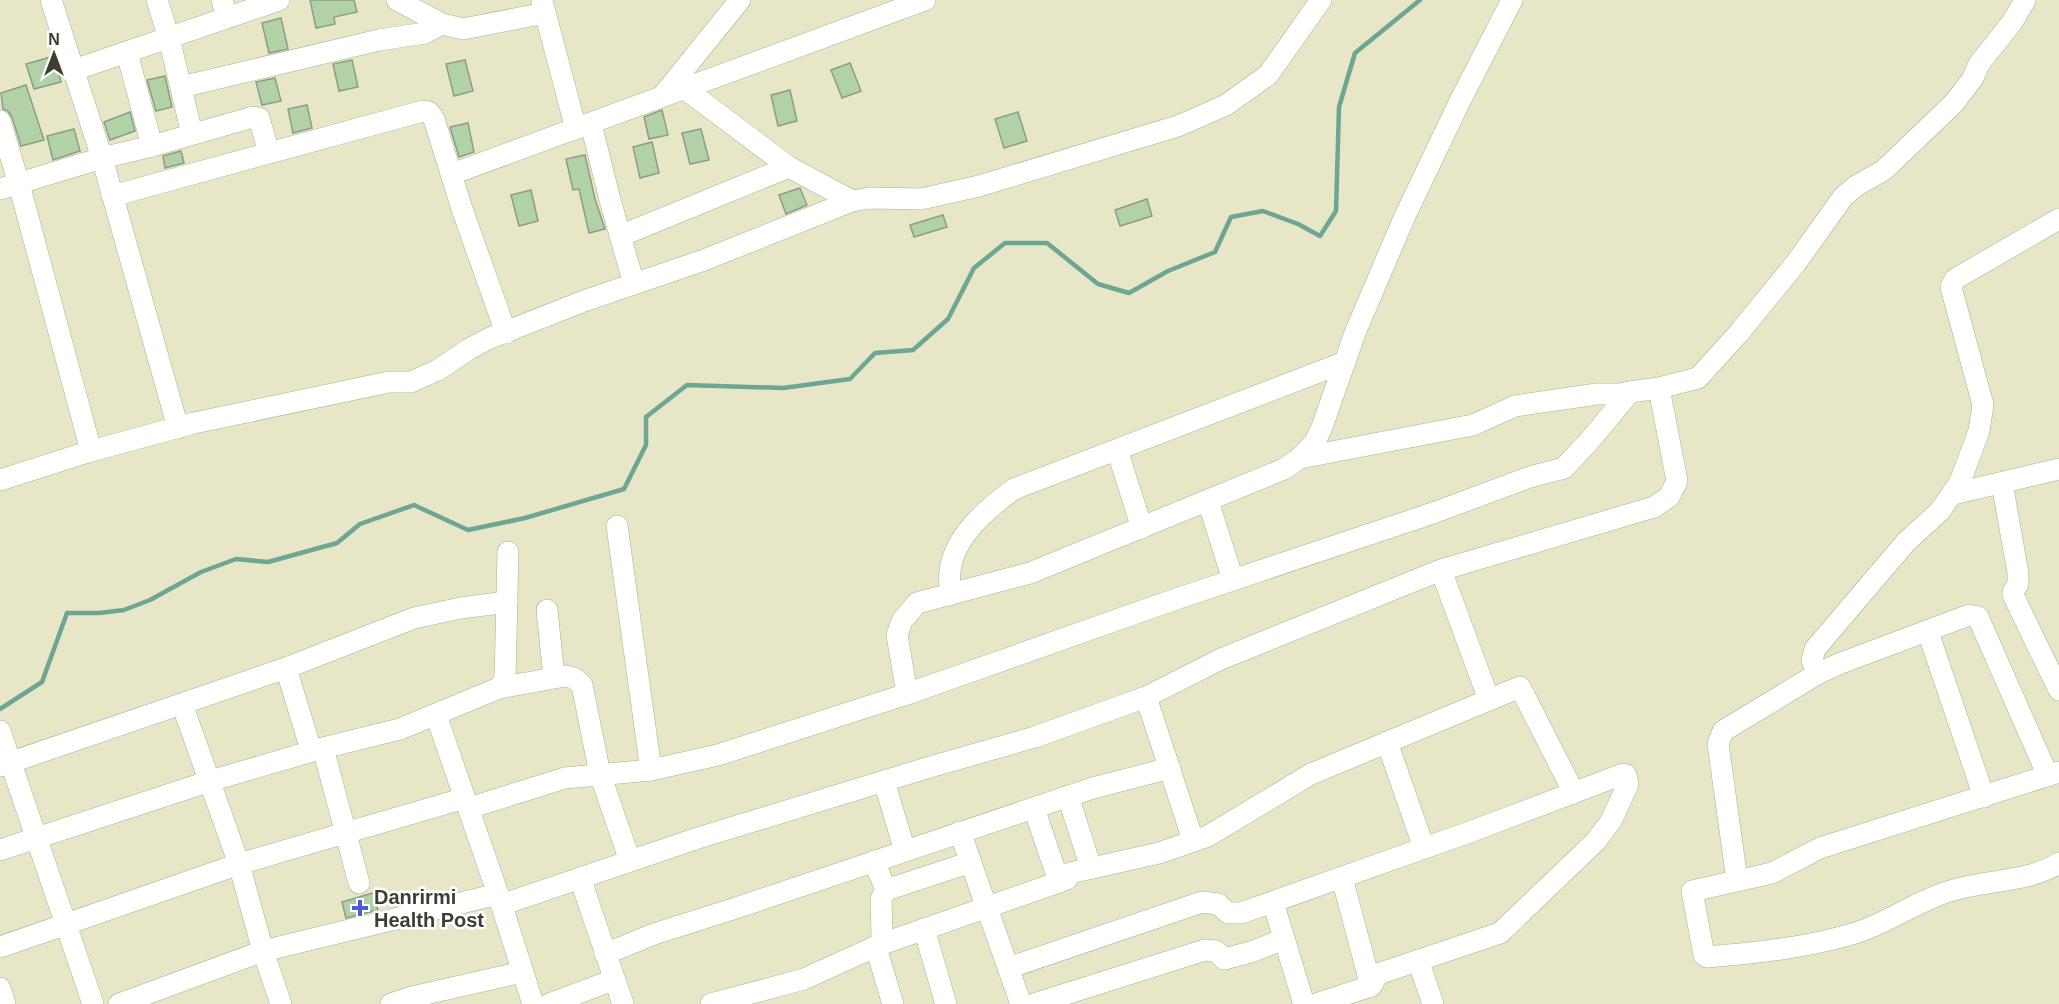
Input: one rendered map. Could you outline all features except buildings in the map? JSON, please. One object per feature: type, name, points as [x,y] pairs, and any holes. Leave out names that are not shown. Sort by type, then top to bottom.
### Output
[{"type":"street","points":[[51,0],[102,158],[178,428]]},
{"type":"street","points":[[157,0],[170,38],[192,134]]},
{"type":"street","points":[[74,70],[170,38],[225,9],[279,0]]},
{"type":"street","points":[[397,0],[442,24],[463,29],[543,6],[634,284]]},
{"type":"street","points":[[661,96],[740,0]]},
{"type":"street","points":[[452,174],[925,0]]},
{"type":"street","points":[[0,480],[91,451],[225,416],[378,384],[411,382],[438,370],[490,338],[556,311],[704,260],[852,201],[870,198],[921,199],[979,186],[1178,126],[1226,105],[1268,75],[1321,0]]},
{"type":"street","points":[[907,694],[897,635],[902,621],[917,603],[1030,573],[1142,528],[1284,469],[1300,458],[1315,442],[1404,218],[1512,0]]},
{"type":"street","points":[[1300,458],[1473,425],[1515,405],[1597,394],[1619,394],[1659,388],[1698,378],[1738,334],[1796,263],[1843,197],[1856,186],[1884,170],[1954,103],[1973,78],[1979,64],[2013,21],[2025,0]]},
{"type":"street","points":[[181,87],[379,40],[425,33],[442,24]]},
{"type":"street","points":[[127,52],[152,146]]},
{"type":"street","points":[[684,88],[789,167],[852,201]]},
{"type":"street","points":[[112,196],[423,111],[429,112],[434,119],[506,333]]},
{"type":"street","points":[[10,186],[102,158],[253,117],[259,118],[269,153]]},
{"type":"street","points":[[0,121],[10,186],[91,451]]},
{"type":"street","points":[[620,236],[789,167]]},
{"type":"street","points":[[1817,674],[1812,660],[1815,649],[1906,542],[1940,511],[1953,494],[1960,482],[1979,431],[1983,405],[1951,287],[1955,279],[2059,219]]},
{"type":"street","points":[[950,595],[950,571],[954,554],[962,537],[1000,499],[1014,489],[1345,362]]},
{"type":"street","points":[[119,1004],[263,951],[499,899],[580,878],[884,781],[1035,737],[1146,697],[1221,659],[1441,570],[1654,507],[1669,497],[1677,480],[1659,388]]},
{"type":"street","points":[[0,947],[239,864],[345,834],[565,778],[651,770],[718,755],[907,694],[1433,513],[1530,477],[1564,468],[1630,392]]},
{"type":"street","points":[[1117,450],[1142,528]]},
{"type":"street","points":[[1953,494],[2059,470]]},
{"type":"street","points":[[2002,483],[2018,573],[2018,584],[2013,595],[2059,690]]},
{"type":"street","points":[[1208,501],[1233,580]]},
{"type":"street","points":[[617,526],[651,770]]},
{"type":"street","points":[[499,688],[505,679],[508,552]]},
{"type":"street","points":[[1441,570],[1489,700]]},
{"type":"street","points":[[5,764],[286,668],[414,618],[461,608],[507,602]]},
{"type":"street","points":[[547,610],[554,677]]},
{"type":"street","points":[[1737,880],[1718,744],[1724,731],[1817,674],[1969,615],[1978,617],[2053,774],[1820,848],[1772,873],[1692,891],[1703,952],[1707,957],[1772,952],[1852,934],[1944,892],[2011,879],[2051,868],[2059,863]]},
{"type":"street","points":[[1928,632],[1984,797]]},
{"type":"street","points":[[286,668],[317,749],[359,883]]},
{"type":"street","points":[[0,850],[210,781],[317,749],[400,729],[499,688],[565,676],[574,678],[582,685],[600,774],[630,861]]},
{"type":"street","points":[[711,1004],[804,979],[879,945],[1067,879],[1070,873],[1159,853],[1208,836],[1311,774],[1521,688],[1574,793]]},
{"type":"street","points":[[1146,697],[1193,840]]},
{"type":"street","points":[[182,704],[239,864],[263,951],[281,1004]]},
{"type":"street","points":[[436,715],[532,1004]]},
{"type":"street","points":[[0,731],[5,764],[36,839],[93,1004]]},
{"type":"street","points":[[1387,742],[1424,848]]},
{"type":"street","points":[[605,954],[654,934],[736,909],[1068,796],[1170,768]]},
{"type":"street","points":[[1008,968],[1202,902],[1218,904],[1228,913],[1235,914],[1342,878],[1623,774],[1626,775],[1628,784],[1611,821],[1596,841],[1500,933],[1378,974],[1371,986],[1316,1004]]},
{"type":"street","points":[[884,781],[905,851]]},
{"type":"street","points":[[1068,796],[1091,868]]},
{"type":"street","points":[[1034,808],[1059,882]]},
{"type":"street","points":[[960,832],[1018,1002],[1205,950],[1216,951],[1224,959],[1251,952],[1284,939]]},
{"type":"street","points":[[874,861],[886,890]]},
{"type":"street","points":[[893,1004],[877,951],[882,938],[881,899],[886,890],[971,862]]},
{"type":"street","points":[[580,878],[623,1004]]},
{"type":"street","points":[[1342,878],[1371,986]]},
{"type":"street","points":[[1273,902],[1304,1004]]},
{"type":"street","points":[[924,929],[946,1004]]},
{"type":"street","points":[[1418,960],[1433,1004]]},
{"type":"street","points":[[391,1004],[412,997],[522,972]]},
{"type":"street","points":[[549,1004],[613,980]]},
{"type":"street","points":[[0,988],[5,1004]]},
{"type":"waterway","points":[[0,709],[42,682],[67,613],[124,610],[150,600],[201,572],[236,559],[268,562],[337,543],[360,524],[414,505],[468,530],[525,518],[624,489],[646,445],[646,417],[687,385],[783,388],[850,379],[875,353],[913,350],[948,319],[974,268],[1005,243],[1047,243],[1098,284],[1129,293],[1168,271],[1215,252],[1231,217],[1263,211],[1298,224],[1320,236],[1336,211],[1339,107],[1355,53],[1420,0]]},
{"type":"place","name":"Danrirmi Health Post","points":[[360,908]]}]
